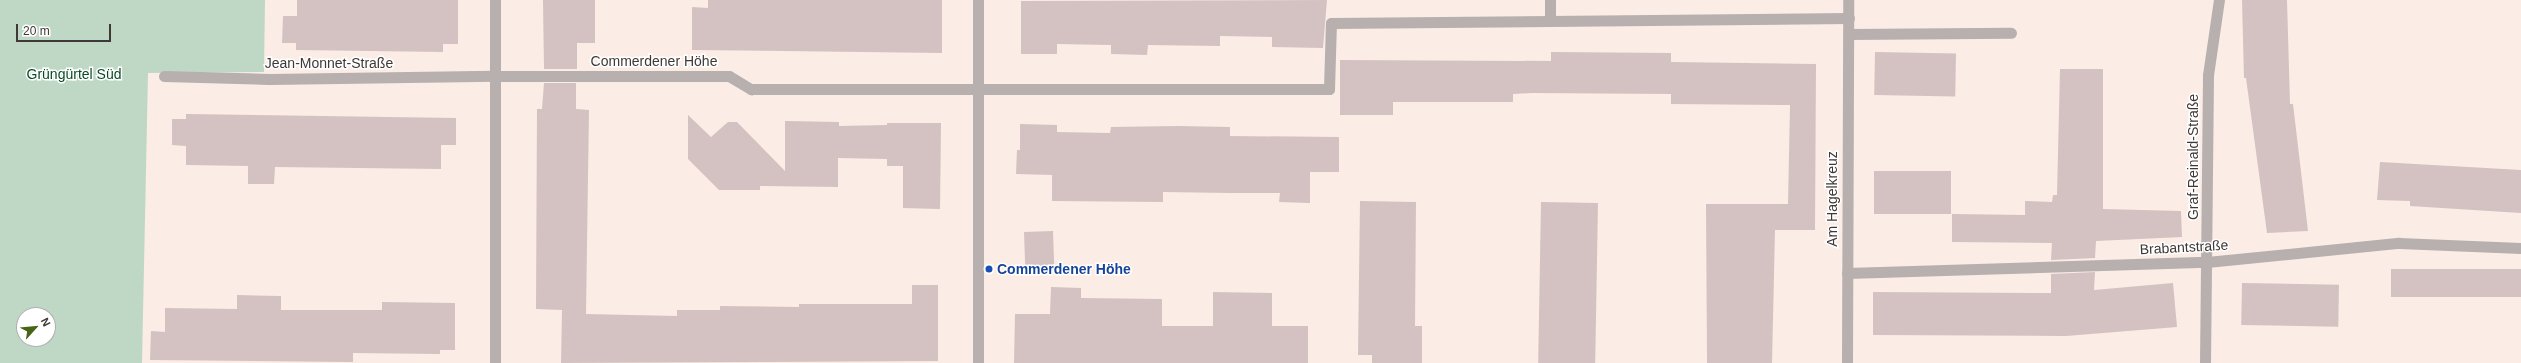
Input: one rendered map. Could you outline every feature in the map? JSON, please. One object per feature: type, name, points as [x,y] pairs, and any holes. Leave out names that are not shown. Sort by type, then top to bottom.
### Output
[{"type":"street","points":[[495,0],[495,363]]},
{"type":"street","points":[[978,0],[978,363]]},
{"type":"street","points":[[1550,0],[1550,21],[1849,18]]},
{"type":"street","name":"Am Hagelkreuz","points":[[1847,363],[1848,0]]},
{"type":"street","name":"Graf-Reinald-Straße","points":[[2205,363],[2208,74],[2219,0]]},
{"type":"street","name":"Commerdener Höhe","points":[[495,76],[729,76],[751,89],[977,87],[1329,89],[1331,23],[1550,21]]},
{"type":"street","points":[[1849,34],[2011,33]]},
{"type":"street","name":"Jean-Monnet-Straße","points":[[164,76],[268,79],[495,76]]},
{"type":"street","name":"Brabantstraße","points":[[1847,273],[2207,262],[2399,243],[2521,248]]},
{"type":"green space","name":"Grüngürtel Süd","points":[[0,0],[265,0],[264,72],[148,73],[142,363],[0,363]]},
{"type":"building","points":[[297,0],[458,0],[458,44],[443,44],[443,52],[296,50],[296,43],[282,43],[283,16],[297,16]]},
{"type":"building","points":[[543,0],[595,0],[595,43],[577,43],[577,69],[544,69]]},
{"type":"building","points":[[708,0],[942,0],[942,53],[692,50],[692,7],[708,8]]},
{"type":"building","points":[[1327,0],[1323,48],[1272,47],[1272,37],[1220,36],[1220,46],[1148,45],[1147,55],[1111,54],[1111,45],[1057,44],[1057,54],[1021,54],[1021,1]]},
{"type":"building","points":[[2242,0],[2287,0],[2290,104],[2293,104],[2308,231],[2267,233],[2246,78],[2244,78]]},
{"type":"building","points":[[1551,52],[1671,53],[1671,62],[1816,64],[1815,230],[1775,230],[1772,363],[1707,363],[1706,204],[1788,204],[1790,105],[1671,104],[1671,94],[1532,93],[1513,94],[1513,102],[1393,102],[1393,115],[1340,115],[1340,60],[1551,61]]},
{"type":"building","points":[[1875,52],[1956,53],[1955,96],[1874,95]]},
{"type":"building","points":[[2060,69],[2103,69],[2103,209],[2181,211],[2182,237],[2096,241],[2095,258],[2051,260],[2052,243],[1952,242],[1952,214],[2025,215],[2025,201],[2052,202],[2053,195],[2057,195]]},
{"type":"building","points":[[544,83],[576,83],[576,109],[589,110],[586,314],[677,316],[677,310],[720,310],[720,306],[799,307],[799,304],[912,304],[912,285],[938,285],[938,361],[561,363],[562,310],[536,309],[537,109],[542,109]]},
{"type":"building","points":[[186,114],[456,118],[456,145],[441,145],[441,169],[275,167],[274,184],[248,184],[248,166],[186,165],[186,146],[172,145],[172,119],[186,119]]},
{"type":"building","points":[[688,115],[711,137],[728,122],[737,122],[785,171],[785,121],[839,122],[839,126],[887,125],[887,123],[941,123],[940,209],[903,208],[903,166],[887,166],[887,159],[838,158],[838,187],[760,186],[760,190],[719,190],[688,159]]},
{"type":"building","points":[[1020,124],[1057,125],[1057,132],[1110,133],[1111,127],[1178,126],[1230,127],[1230,136],[1339,137],[1339,172],[1310,172],[1310,203],[1279,202],[1280,193],[1163,192],[1163,202],[1052,201],[1052,175],[1016,174],[1017,150],[1020,150]]},
{"type":"building","points":[[2380,162],[2521,170],[2521,213],[2410,206],[2410,201],[2377,200]]},
{"type":"building","points":[[1874,171],[1951,171],[1951,214],[1874,214]]},
{"type":"building","points":[[1360,201],[1416,202],[1415,326],[1422,326],[1422,363],[1372,363],[1372,355],[1358,355]]},
{"type":"building","points":[[1541,202],[1598,203],[1595,363],[1538,363]]},
{"type":"building","points":[[1053,231],[1054,265],[1025,266],[1024,232]]},
{"type":"building","points":[[2391,269],[2521,269],[2521,297],[2391,297]]},
{"type":"building","points":[[2095,272],[2094,290],[2173,283],[2177,327],[2066,336],[1873,335],[1873,292],[2051,293],[2051,274]]},
{"type":"building","points":[[2242,283],[2339,285],[2338,327],[2241,325]]},
{"type":"building","points":[[1051,287],[1081,288],[1081,298],[1162,299],[1162,326],[1213,326],[1213,292],[1272,293],[1272,326],[1308,326],[1308,363],[1014,363],[1015,314],[1050,314]]},
{"type":"building","points":[[237,295],[281,296],[281,310],[382,310],[382,302],[455,303],[455,350],[440,350],[440,354],[353,353],[353,362],[150,360],[151,331],[165,332],[165,308],[237,309]]},
{"type":"place","name":"Commerdener Höhe","points":[[989,269]]}]
